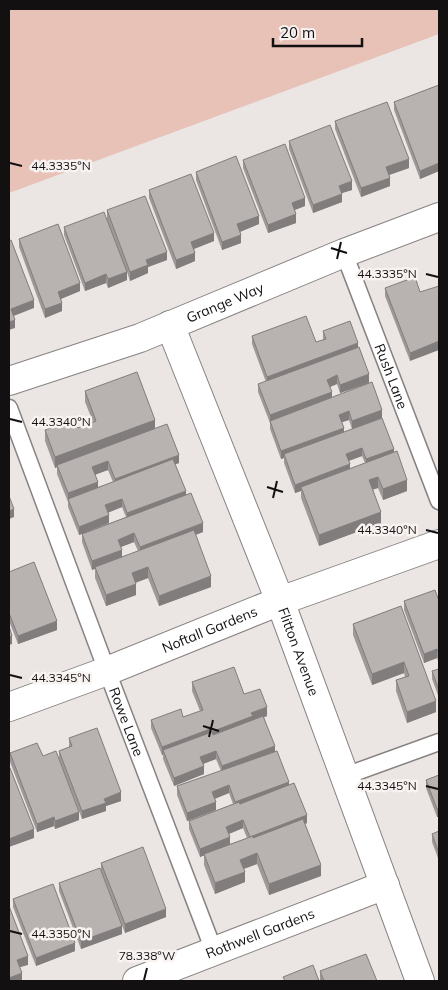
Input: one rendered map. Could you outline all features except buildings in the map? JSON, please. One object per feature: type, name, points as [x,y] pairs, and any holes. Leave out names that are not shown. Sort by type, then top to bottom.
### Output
[{"type":"street","name":"Grange Way","points":[[9,381],[140,338],[344,253],[439,217]]},
{"type":"street","name":"Flitton Avenue","points":[[170,325],[280,601],[420,981]]},
{"type":"street","name":"Noftall Gardens","points":[[9,707],[107,671],[280,601],[439,544]]},
{"type":"street","name":"Rothwell Gardens","points":[[137,981],[385,885]]},
{"type":"lane","name":"Rush Lane","points":[[344,253],[439,501]]},
{"type":"lane","name":"Rowe Lane","points":[[9,408],[214,952]]},
{"type":"lane","points":[[345,776],[439,742]]},
{"type":"shaded area","points":[[9,9],[439,9],[439,34],[9,193]]}]
